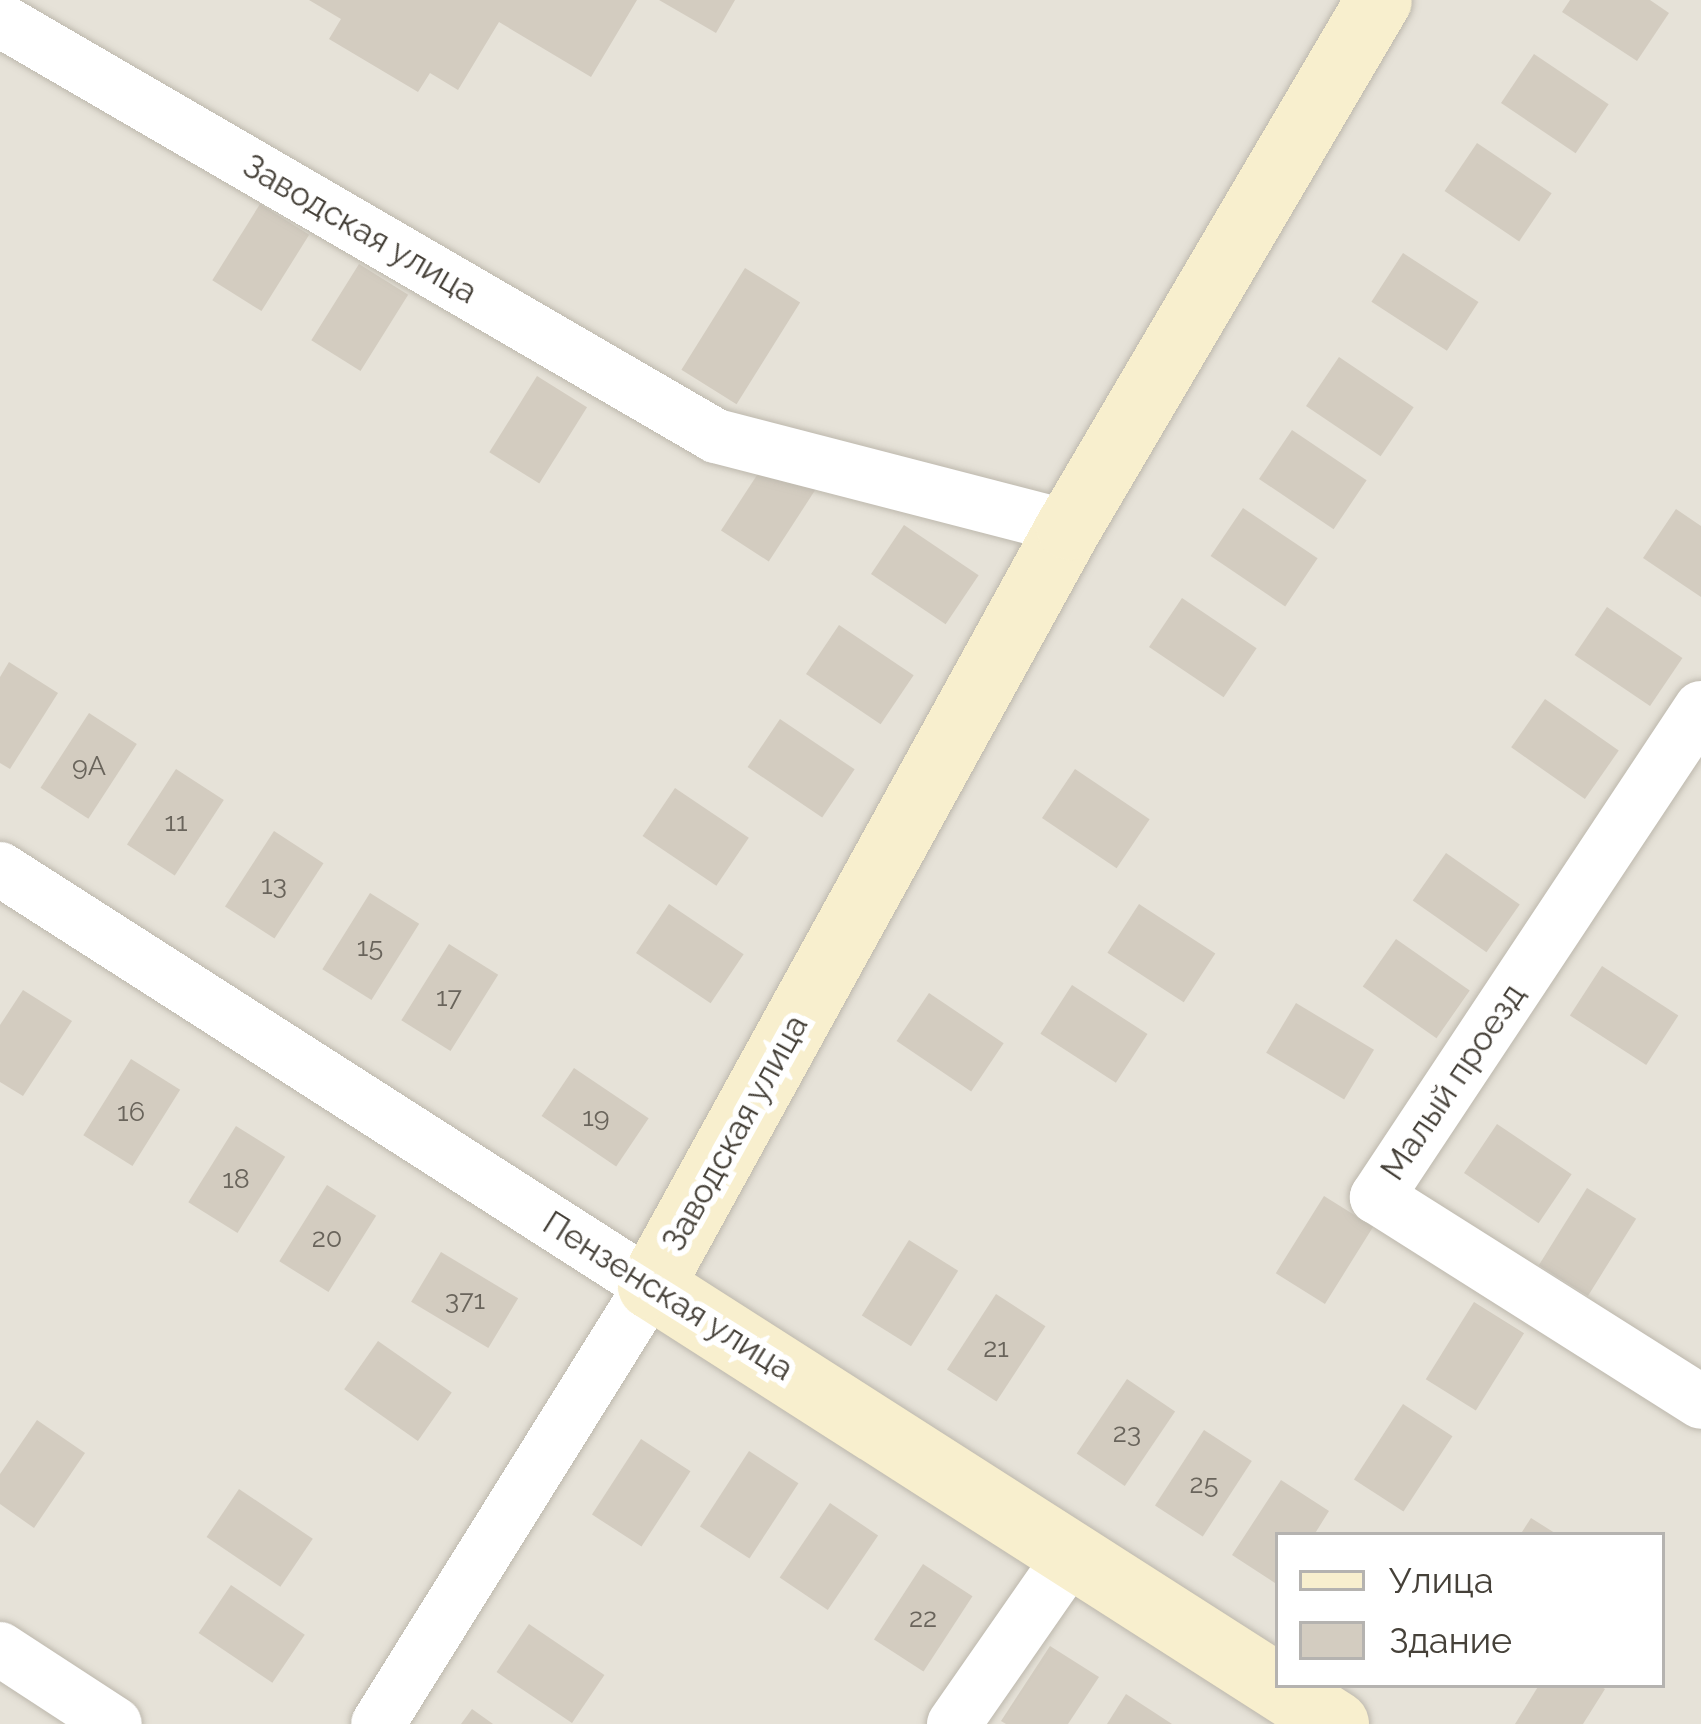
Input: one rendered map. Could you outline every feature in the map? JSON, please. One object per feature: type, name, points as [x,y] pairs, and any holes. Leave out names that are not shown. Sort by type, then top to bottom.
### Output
[{"type":"street","name":"Заводская улица","points":[[378,1724],[651,1286],[1069,527],[1379,0]]},
{"type":"street","name":"Заводская улица","points":[[0,20],[716,436],[1069,527]]},
{"type":"street","name":"Малый проезд","points":[[1701,708],[1377,1197],[1701,1402]]},
{"type":"street","name":"Пензенская улица","points":[[0,869],[1275,1684]]},
{"type":"street","points":[[954,1724],[1073,1552]]},
{"type":"street","points":[[0,1649],[115,1724]]},
{"type":"street","name":"Пензенская улица","points":[[1281,1688],[1336,1724]]},
{"type":"shaded area","points":[[0,0],[1701,0],[1701,1724],[0,1724]]},
{"type":"building","points":[[309,0],[637,0],[591,77],[499,22],[458,90],[430,73],[418,92],[329,39],[341,19]]},
{"type":"building","points":[[659,0],[735,0],[716,33]]},
{"type":"building","points":[[1570,0],[1650,0],[1669,13],[1637,61],[1562,12]]},
{"type":"building","points":[[1534,54],[1609,104],[1576,153],[1501,103]]},
{"type":"building","points":[[1477,143],[1552,193],[1519,241],[1445,191]]},
{"type":"building","points":[[260,204],[309,235],[261,311],[212,280]]},
{"type":"building","points":[[1403,253],[1478,302],[1447,351],[1371,302]]},
{"type":"building","points":[[359,264],[408,295],[360,371],[311,340]]},
{"type":"building","points":[[745,268],[800,302],[737,404],[681,370]]},
{"type":"building","points":[[1339,357],[1414,407],[1381,456],[1306,406]]},
{"type":"building","points":[[537,376],[587,407],[539,484],[489,452]]},
{"type":"building","points":[[1292,430],[1367,480],[1334,529],[1259,479]]},
{"type":"building","points":[[770,455],[818,486],[769,562],[721,530]]},
{"type":"building","points":[[1243,508],[1318,558],[1285,606],[1211,556]]},
{"type":"building","points":[[1676,509],[1701,526],[1701,597],[1643,558]]},
{"type":"building","points":[[904,525],[979,575],[946,624],[871,574]]},
{"type":"building","points":[[1182,598],[1257,648],[1224,697],[1149,647]]},
{"type":"building","points":[[1607,607],[1682,658],[1650,706],[1575,655]]},
{"type":"building","points":[[839,625],[914,675],[881,724],[806,674]]},
{"type":"building","points":[[9,662],[58,693],[10,769],[0,763],[0,677]]},
{"type":"building","points":[[1545,699],[1619,751],[1585,799],[1511,747]]},
{"type":"building","points":[[89,713],[137,744],[88,819],[41,788]]},
{"type":"building","points":[[780,719],[855,769],[822,817],[748,767]]},
{"type":"building","points":[[176,769],[224,800],[175,876],[127,844]]},
{"type":"building","points":[[1075,769],[1150,819],[1117,868],[1042,818]]},
{"type":"building","points":[[675,788],[749,838],[716,886],[643,836]]},
{"type":"building","points":[[274,831],[323,863],[274,939],[225,906]]},
{"type":"building","points":[[1446,853],[1520,905],[1486,952],[1413,901]]},
{"type":"building","points":[[370,893],[419,924],[371,1000],[322,969]]},
{"type":"building","points":[[669,904],[744,954],[711,1003],[636,953]]},
{"type":"building","points":[[1139,904],[1215,954],[1184,1002],[1107,953]]},
{"type":"building","points":[[1396,939],[1470,991],[1436,1038],[1363,987]]},
{"type":"building","points":[[449,944],[498,975],[450,1051],[401,1020]]},
{"type":"building","points":[[1602,966],[1678,1016],[1646,1065],[1570,1015]]},
{"type":"building","points":[[1072,985],[1147,1034],[1116,1083],[1040,1034]]},
{"type":"building","points":[[23,990],[72,1021],[23,1096],[0,1082],[0,1025]]},
{"type":"building","points":[[929,993],[1004,1043],[971,1091],[897,1041]]},
{"type":"building","points":[[1296,1003],[1374,1050],[1344,1100],[1266,1053]]},
{"type":"building","points":[[131,1059],[180,1090],[132,1166],[83,1135]]},
{"type":"building","points":[[574,1068],[649,1118],[616,1166],[542,1116]]},
{"type":"building","points":[[1497,1124],[1572,1174],[1539,1223],[1464,1173]]},
{"type":"building","points":[[236,1126],[285,1157],[237,1233],[188,1202]]},
{"type":"building","points":[[327,1185],[376,1216],[328,1292],[279,1261]]},
{"type":"building","points":[[1587,1188],[1636,1219],[1588,1296],[1539,1265]]},
{"type":"building","points":[[1324,1196],[1373,1227],[1325,1304],[1276,1273]]},
{"type":"building","points":[[909,1240],[958,1271],[911,1346],[862,1315]]},
{"type":"building","points":[[441,1252],[518,1298],[488,1348],[411,1302]]},
{"type":"building","points":[[996,1294],[1045,1326],[996,1402],[947,1369]]},
{"type":"building","points":[[1474,1302],[1524,1333],[1476,1410],[1426,1379]]},
{"type":"building","points":[[378,1341],[452,1393],[418,1441],[344,1389]]},
{"type":"building","points":[[1127,1379],[1175,1411],[1125,1486],[1077,1454]]},
{"type":"building","points":[[1403,1404],[1452,1436],[1403,1512],[1354,1479]]},
{"type":"building","points":[[37,1420],[85,1453],[34,1528],[0,1504],[0,1474]]},
{"type":"building","points":[[1204,1430],[1252,1461],[1203,1537],[1155,1505]]},
{"type":"building","points":[[641,1439],[690,1471],[641,1547],[592,1514]]},
{"type":"building","points":[[749,1451],[798,1483],[749,1559],[700,1526]]},
{"type":"building","points":[[1281,1480],[1329,1511],[1316,1532],[1275,1532],[1275,1583],[1232,1555]]},
{"type":"building","points":[[239,1489],[313,1539],[280,1587],[207,1537]]},
{"type":"building","points":[[830,1503],[878,1535],[828,1610],[780,1578]]},
{"type":"building","points":[[1531,1518],[1553,1532],[1522,1532]]},
{"type":"building","points":[[923,1564],[972,1596],[923,1672],[874,1639]]},
{"type":"building","points":[[231,1585],[305,1635],[272,1683],[199,1633]]},
{"type":"building","points":[[529,1624],[604,1675],[572,1723],[497,1672]]},
{"type":"building","points":[[1050,1646],[1099,1677],[1068,1724],[1001,1721]]},
{"type":"building","points":[[1537,1688],[1605,1689],[1583,1724],[1515,1724]]},
{"type":"building","points":[[1126,1694],[1172,1724],[1107,1724]]},
{"type":"building","points":[[472,1709],[493,1724],[461,1724]]}]
